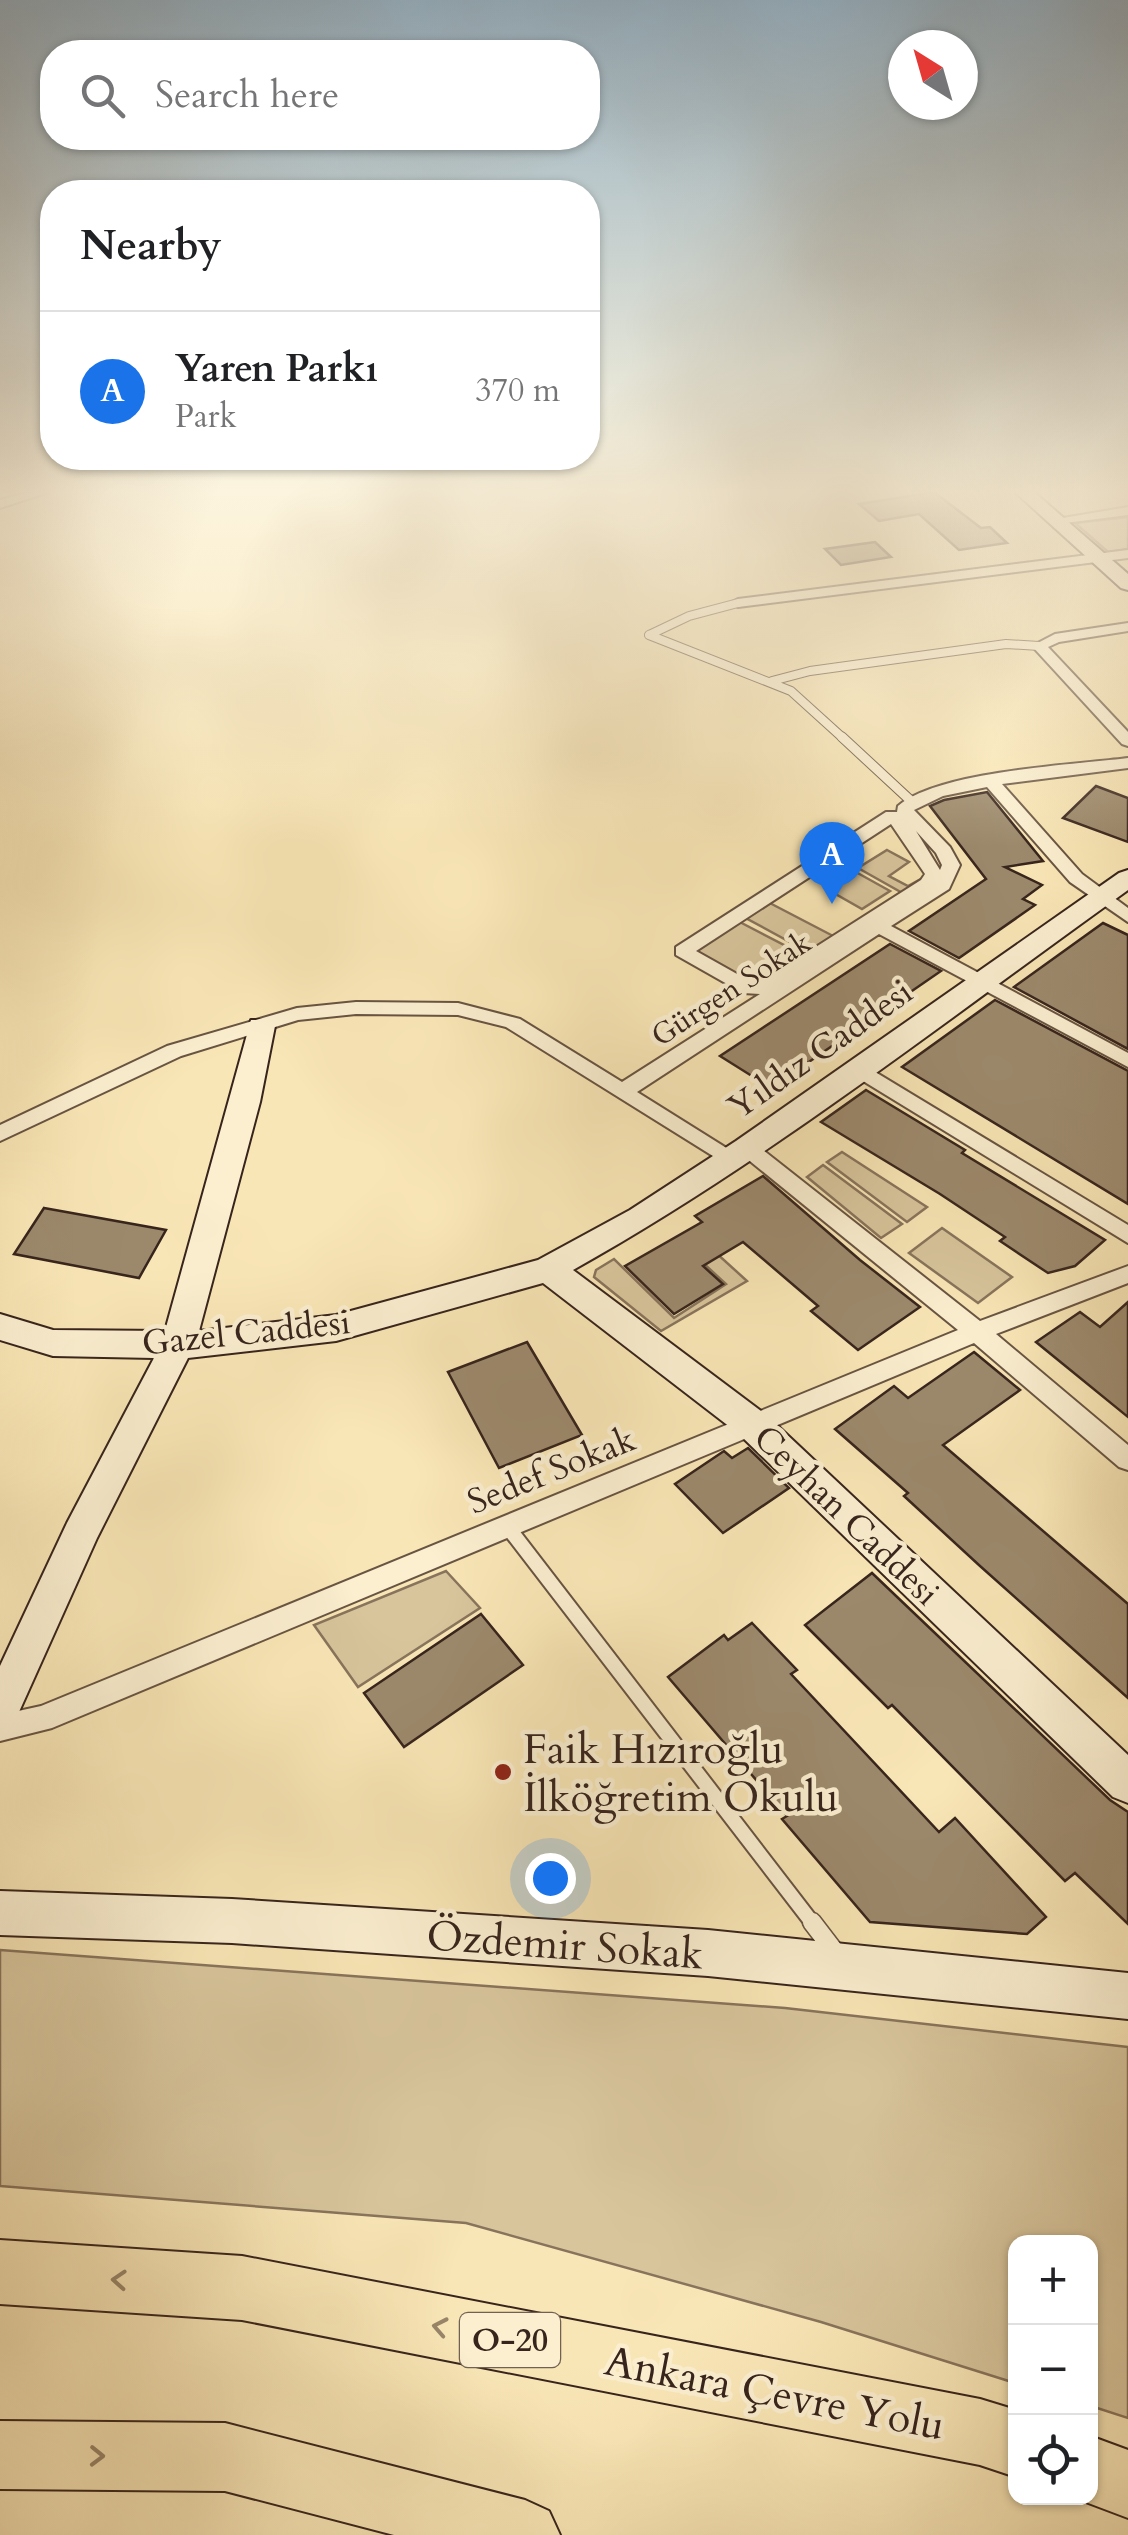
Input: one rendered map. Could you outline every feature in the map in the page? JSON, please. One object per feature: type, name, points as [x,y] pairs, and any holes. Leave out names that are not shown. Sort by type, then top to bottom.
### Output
[{"type":"highway","name":"Ankara Çevre Yolu","points":[[0,2272],[242,2288],[980,2432],[1008,2441]]},
{"type":"highway","points":[[0,2455],[225,2457],[525,2535]]},
{"type":"highway","points":[[1098,2473],[1128,2484]]},
{"type":"street","points":[[1128,627],[1050,639],[1040,646],[1043,654],[1128,741]]},
{"type":"street","points":[[910,800],[930,792],[1128,763]]},
{"type":"street","points":[[991,782],[1076,878],[1128,917]]},
{"type":"street","name":"Gürgen Sokak","points":[[624,1090],[950,877],[951,865],[944,851],[904,810],[910,800]]},
{"type":"street","points":[[892,816],[903,825],[933,877],[874,925],[760,990],[750,989],[683,951],[892,816]]},
{"type":"street","name":"Yıldız Caddesi","points":[[548,1269],[641,1218],[738,1154],[1128,878]]},
{"type":"street","points":[[874,925],[1128,1061]]},
{"type":"street","points":[[0,1134],[174,1051],[297,1014],[356,1008],[458,1009],[513,1023],[738,1154],[977,1332],[1128,1460]]},
{"type":"street","points":[[0,1710],[80,1534],[178,1345],[244,1102],[260,1026]]},
{"type":"street","points":[[857,1068],[1128,1235]]},
{"type":"street","name":"Gazel Caddesi","points":[[0,1327],[53,1343],[178,1345],[336,1328],[548,1269]]},
{"type":"street","name":"Ceyhan Caddesi","points":[[548,1269],[752,1424],[1128,1783]]},
{"type":"street","name":"Sedef Sokak","points":[[0,1728],[42,1719],[752,1424],[1128,1274]]},
{"type":"street","name":"Özdemir Sokak","points":[[0,1913],[232,1922],[708,1952],[1128,1996]]},
{"type":"lane","points":[[710,610],[649,635],[772,681],[810,705],[875,774],[910,800]]},
{"type":"lane","points":[[772,681],[810,671],[1006,644],[1040,646]]},
{"type":"lane","points":[[507,1526],[846,1967]]},
{"type":"shaded area","points":[[887,850],[909,862],[889,876],[908,886],[928,875],[906,895],[858,868]]},
{"type":"shaded area","points":[[854,871],[890,891],[862,909],[825,888]]},
{"type":"shaded area","points":[[764,900],[837,938],[812,954],[742,916]]},
{"type":"shaded area","points":[[734,919],[807,957],[765,985],[754,984],[688,951]]},
{"type":"shaded area","points":[[842,1152],[927,1207],[907,1222],[827,1162]]},
{"type":"shaded area","points":[[823,1165],[902,1224],[881,1238],[807,1177]]},
{"type":"shaded area","points":[[942,1228],[1012,1277],[978,1303],[909,1253]]},
{"type":"shaded area","points":[[693,1232],[747,1281],[661,1331],[594,1277],[596,1270],[614,1259],[674,1318],[726,1284],[678,1240]]},
{"type":"shaded area","points":[[446,1571],[480,1608],[358,1687],[314,1625]]},
{"type":"shaded area","points":[[0,1950],[785,2008],[1128,2047],[1128,2418],[1098,2408],[1098,2235],[1008,2235],[1008,2381],[821,2322],[466,2223],[0,2186]]},
{"type":"building","points":[[1096,786],[1128,798],[1128,842],[1063,818]]},
{"type":"building","points":[[987,792],[1043,861],[1005,867],[1042,885],[1023,899],[1035,905],[959,958],[909,931],[986,879],[930,806]]},
{"type":"building","points":[[1103,923],[1128,935],[1128,1049],[1014,987]]},
{"type":"building","points":[[890,944],[941,971],[771,1088],[720,1056]]},
{"type":"building","points":[[995,1000],[1128,1071],[1128,1204],[902,1067]]},
{"type":"building","points":[[866,1090],[1105,1240],[1075,1266],[1048,1273],[1000,1241],[1005,1237],[821,1122]]},
{"type":"building","points":[[763,1176],[920,1307],[858,1350],[811,1311],[818,1306],[743,1242],[703,1266],[723,1284],[674,1314],[625,1266],[702,1222],[695,1216]]},
{"type":"building","points":[[44,1208],[166,1230],[139,1278],[14,1254]]},
{"type":"building","points":[[1128,1302],[1128,1417],[1036,1342],[1080,1312],[1100,1327]]},
{"type":"building","points":[[527,1342],[582,1435],[499,1468],[448,1372]]},
{"type":"building","points":[[974,1352],[1020,1390],[943,1445],[1128,1604],[1128,1698],[835,1429],[894,1386],[908,1398]]},
{"type":"building","points":[[748,1448],[789,1488],[723,1533],[675,1484],[724,1451],[732,1458]]},
{"type":"building","points":[[872,1573],[1110,1800],[1128,1812],[1128,1924],[1075,1873],[1065,1881],[892,1705],[888,1708],[805,1625]]},
{"type":"building","points":[[481,1614],[523,1665],[404,1747],[364,1693]]},
{"type":"building","points":[[752,1623],[797,1670],[791,1674],[939,1832],[955,1818],[1046,1917],[1027,1934],[870,1922],[782,1819],[787,1816],[668,1677],[724,1635],[728,1640]]},
{"type":"place","name":"Yaren Parkı","points":[[832,904]]},
{"type":"place","name":"Faik Hızıroğlu İlköğretim Okulu","points":[[503,1772]]}]
